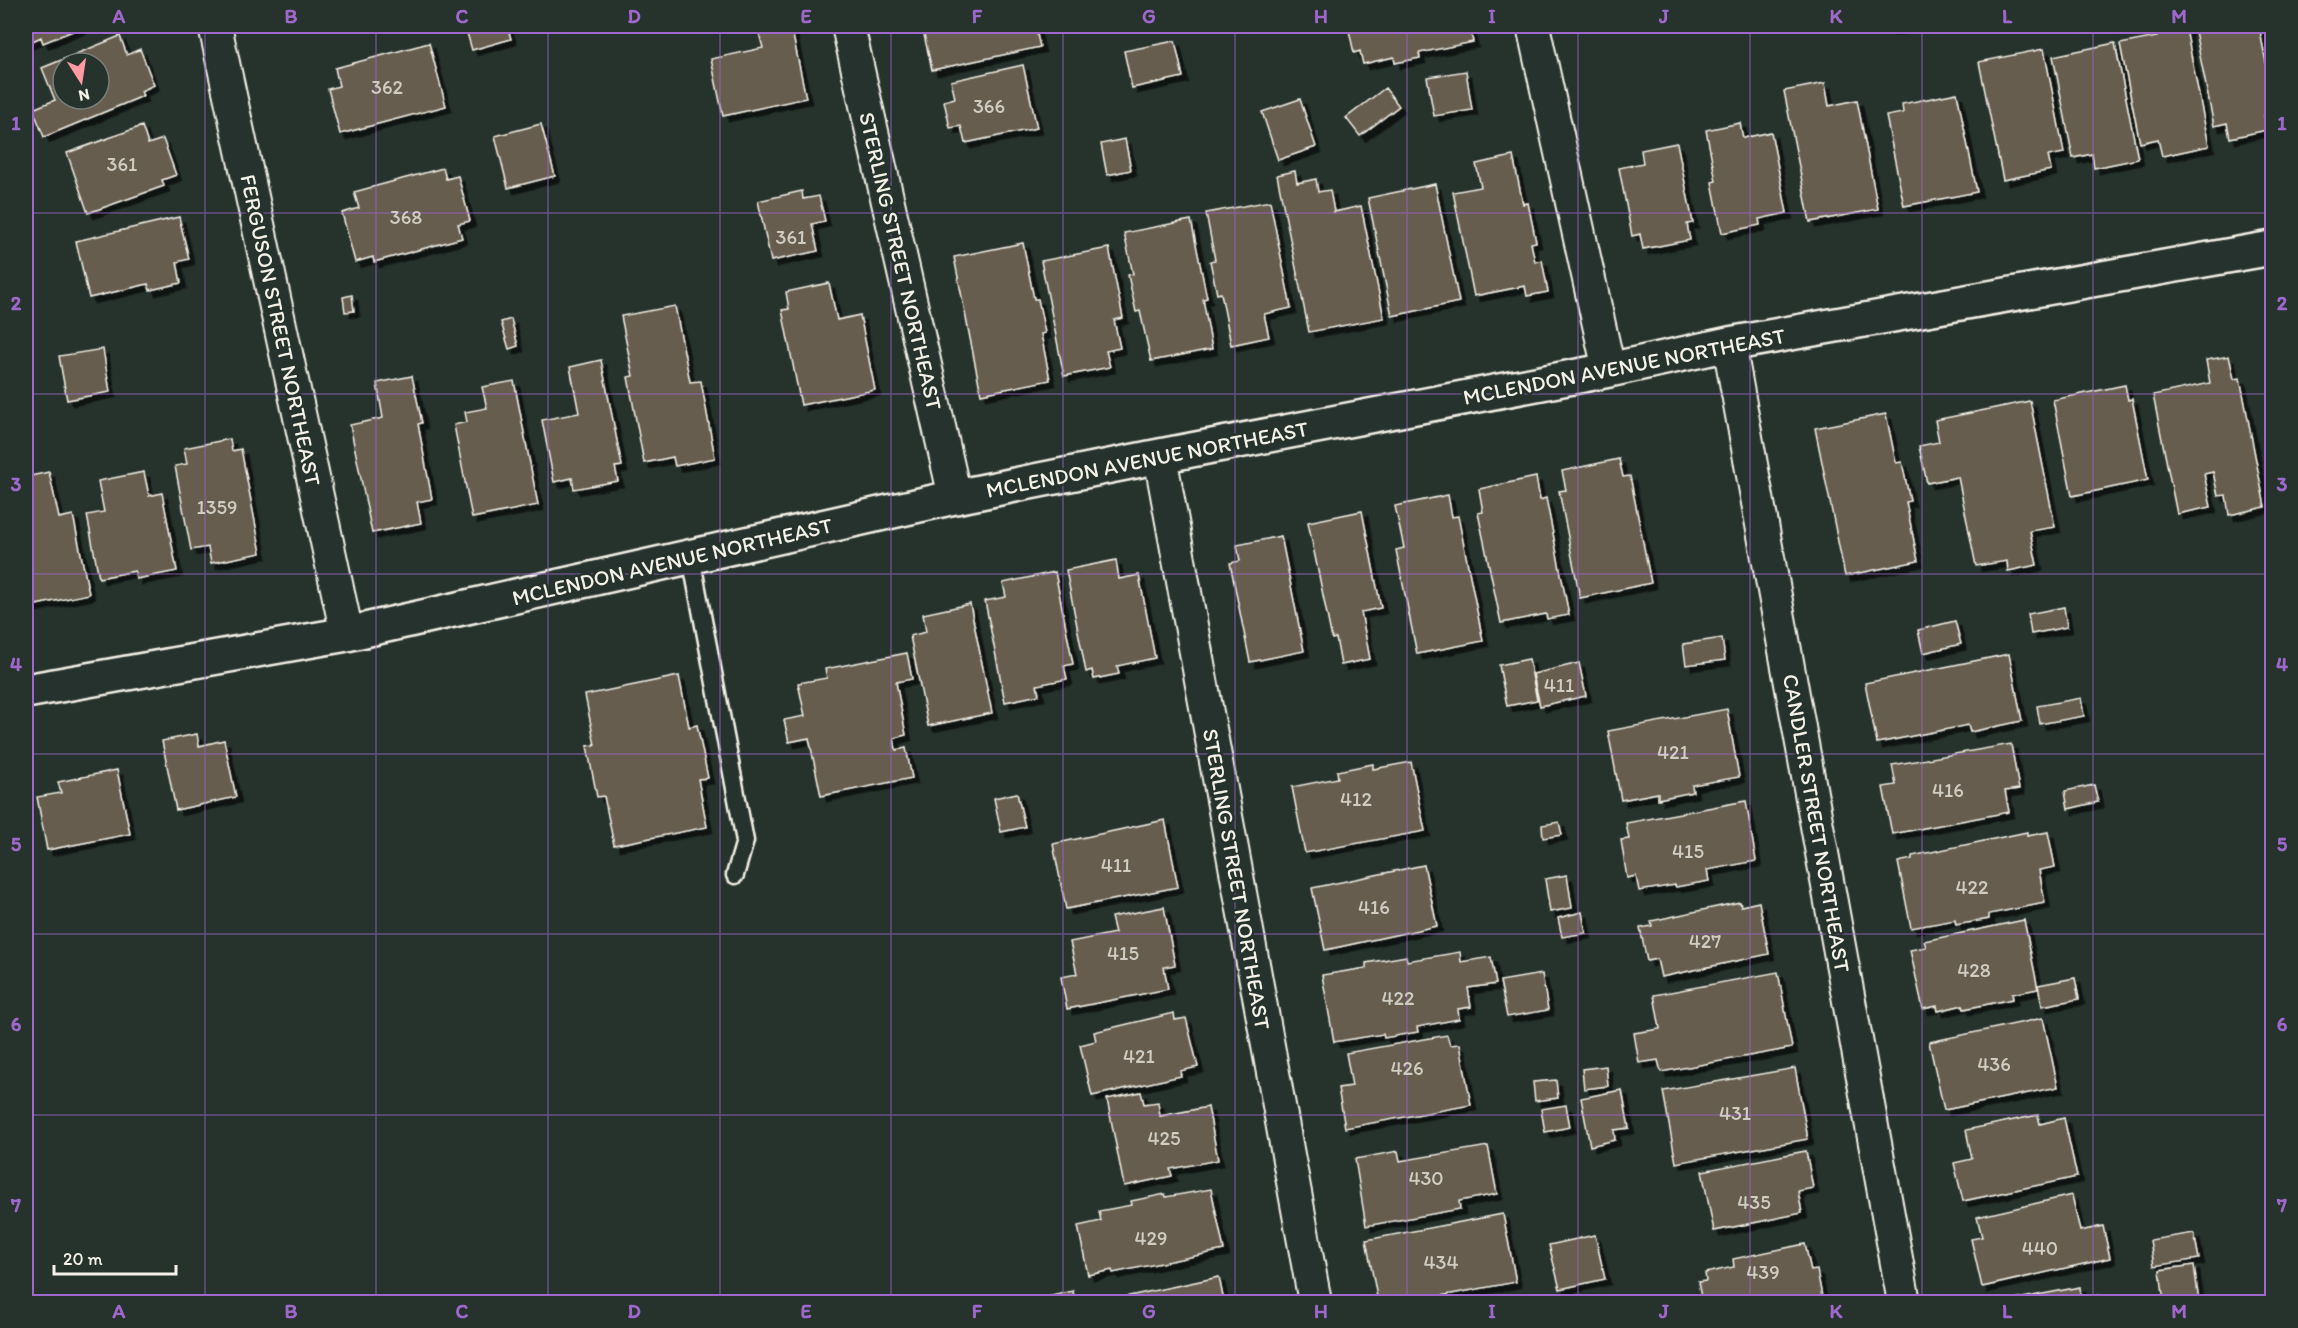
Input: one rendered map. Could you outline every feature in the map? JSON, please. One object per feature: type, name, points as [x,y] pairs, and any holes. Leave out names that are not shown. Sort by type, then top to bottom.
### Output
[{"type":"street","name":"FERGUSON STREET NORTHEAST","points":[[215,26],[347,634]]},
{"type":"street","name":"STERLING STREET NORTHEAST","points":[[848,26],[954,497]]},
{"type":"street","points":[[1533,26],[1609,369]]},
{"type":"street","name":"MCLENDON AVENUE NORTHEAST","points":[[26,691],[347,634],[954,497],[1160,456],[1729,344],[2272,248]]},
{"type":"street","name":"CANDLER STREET NORTHEAST","points":[[1729,344],[1904,1302]]},
{"type":"street","name":"STERLING STREET NORTHEAST","points":[[1160,456],[1315,1302]]},
{"type":"lane","points":[[691,557],[745,841],[735,876]]},
{"type":"building","points":[[26,26],[85,26],[43,43],[41,37],[26,44]]},
{"type":"building","points":[[465,26],[507,26],[511,39],[472,50]]},
{"type":"building","points":[[791,26],[806,98],[723,116],[711,59],[763,48],[759,33]]},
{"type":"building","points":[[922,26],[1035,26],[1040,47],[932,70]]},
{"type":"building","points":[[1348,26],[1469,26],[1473,42],[1419,53],[1420,58],[1395,63],[1394,57],[1363,64],[1360,51],[1354,53]]},
{"type":"building","points":[[1888,26],[1909,26],[1889,30]]},
{"type":"building","points":[[2156,26],[2174,26],[2175,31],[2186,29],[2209,146],[2162,156],[2158,139],[2140,143],[2120,44],[2157,37]]},
{"type":"building","points":[[2194,26],[2259,26],[2272,94],[2272,113],[2264,115],[2267,130],[2230,138],[2227,123],[2214,126]]},
{"type":"building","points":[[120,36],[127,55],[140,49],[154,85],[141,91],[143,96],[111,109],[111,51],[83,51]]},
{"type":"building","points":[[1175,41],[1183,77],[1132,88],[1124,51]]},
{"type":"building","points":[[429,43],[446,106],[340,134],[328,89],[339,86],[335,68]]},
{"type":"building","points":[[2115,43],[2138,159],[2094,168],[2092,154],[2073,158],[2053,56]]},
{"type":"building","points":[[2044,49],[2064,153],[2048,156],[2051,170],[2003,180],[1979,62]]},
{"type":"building","points":[[51,64],[51,90],[42,68]]},
{"type":"building","points":[[1023,65],[1037,128],[965,143],[961,126],[950,128],[944,101],[955,98],[951,81]]},
{"type":"building","points":[[1466,71],[1472,110],[1434,116],[1427,77]]},
{"type":"building","points":[[1825,83],[1829,106],[1857,100],[1878,209],[1810,222],[1784,91]]},
{"type":"building","points":[[1385,88],[1399,106],[1360,136],[1346,118]]},
{"type":"building","points":[[1957,93],[1977,192],[1904,206],[1886,116],[1903,113],[1902,104]]},
{"type":"building","points":[[1300,99],[1316,147],[1278,160],[1262,112]]},
{"type":"building","points":[[51,102],[51,111],[107,111],[44,137],[33,109]]},
{"type":"building","points":[[1740,123],[1743,138],[1771,132],[1787,213],[1759,219],[1760,225],[1722,233],[1712,182],[1716,181],[1706,130]]},
{"type":"building","points":[[541,124],[555,176],[508,188],[495,136]]},
{"type":"building","points":[[142,126],[148,144],[163,139],[176,175],[162,180],[164,186],[88,213],[67,153]]},
{"type":"building","points":[[1125,139],[1131,170],[1107,175],[1101,144]]},
{"type":"building","points":[[1677,143],[1693,223],[1687,224],[1690,240],[1643,249],[1640,234],[1632,236],[1619,168],[1643,163],[1641,150]]},
{"type":"building","points":[[1513,156],[1523,204],[1528,203],[1536,242],[1531,243],[1535,262],[1542,260],[1548,292],[1527,296],[1525,286],[1474,296],[1453,192],[1481,187],[1476,164]]},
{"type":"building","points":[[443,168],[446,179],[458,176],[470,221],[458,224],[462,238],[374,262],[373,257],[355,262],[342,213],[359,208],[354,192]]},
{"type":"building","points":[[1295,171],[1297,183],[1316,179],[1318,192],[1330,190],[1334,212],[1361,206],[1384,318],[1309,332],[1277,175]]},
{"type":"building","points":[[1435,184],[1459,302],[1392,316],[1368,198]]},
{"type":"building","points":[[802,191],[803,199],[819,196],[825,221],[812,224],[818,251],[771,261],[758,201]]},
{"type":"building","points":[[1270,201],[1291,308],[1264,314],[1269,337],[1231,345],[1221,293],[1217,294],[1210,261],[1215,260],[1206,213]]},
{"type":"building","points":[[179,217],[189,259],[177,262],[181,283],[150,290],[148,284],[89,298],[76,241]]},
{"type":"building","points":[[1191,220],[1207,298],[1203,299],[1212,349],[1151,361],[1140,311],[1136,312],[1128,275],[1133,274],[1124,233]]},
{"type":"building","points":[[1023,243],[1034,299],[1038,299],[1045,333],[1041,334],[1050,380],[981,394],[954,257]]},
{"type":"building","points":[[1109,248],[1123,318],[1114,320],[1120,348],[1106,351],[1110,367],[1064,376],[1041,261]]},
{"type":"building","points":[[829,283],[837,320],[860,315],[875,390],[801,405],[782,310],[789,309],[786,292]]},
{"type":"building","points":[[352,295],[354,311],[345,312],[343,297]]},
{"type":"building","points":[[675,306],[690,382],[701,381],[715,458],[675,466],[673,457],[644,463],[628,377],[633,376],[621,316]]},
{"type":"building","points":[[511,319],[518,346],[509,349],[501,322]]},
{"type":"building","points":[[103,349],[110,392],[67,400],[59,356]]},
{"type":"building","points":[[2229,356],[2234,379],[2240,378],[2265,507],[2229,515],[2226,495],[2218,496],[2213,472],[2204,474],[2211,507],[2177,514],[2153,395],[2210,383],[2206,360]]},
{"type":"building","points":[[601,360],[622,466],[615,467],[618,481],[574,489],[572,478],[554,482],[542,420],[579,413],[570,367]]},
{"type":"building","points":[[412,376],[422,423],[418,424],[432,499],[417,502],[421,523],[372,533],[350,425],[383,418],[377,383]]},
{"type":"building","points":[[514,381],[538,505],[472,518],[454,425],[467,422],[465,412],[487,408],[482,387]]},
{"type":"building","points":[[2125,385],[2128,400],[2132,399],[2148,480],[2072,496],[2053,400]]},
{"type":"building","points":[[2030,401],[2055,527],[2030,531],[2037,565],[2008,571],[2007,561],[1976,566],[1958,477],[1927,483],[1919,446],[1939,442],[1935,420]]},
{"type":"building","points":[[1886,414],[1896,463],[1902,462],[1910,501],[1906,502],[1918,561],[1845,576],[1815,428]]},
{"type":"building","points":[[230,439],[232,451],[241,449],[261,553],[211,563],[208,547],[191,550],[175,466],[187,464],[184,448]]},
{"type":"building","points":[[1619,459],[1623,477],[1630,476],[1651,583],[1580,598],[1559,491],[1566,490],[1562,471]]},
{"type":"building","points":[[49,472],[59,518],[73,515],[89,594],[26,607],[26,477]]},
{"type":"building","points":[[144,472],[149,496],[162,493],[177,571],[136,579],[135,571],[99,578],[87,515],[104,512],[98,481]]},
{"type":"building","points":[[1536,477],[1540,500],[1546,498],[1569,615],[1547,619],[1546,614],[1501,623],[1478,513],[1483,512],[1479,489]]},
{"type":"building","points":[[1448,495],[1452,517],[1458,516],[1483,641],[1417,654],[1396,550],[1404,548],[1395,506]]},
{"type":"building","points":[[1362,511],[1381,608],[1361,612],[1370,659],[1341,665],[1336,638],[1332,639],[1308,522]]},
{"type":"building","points":[[1281,536],[1304,651],[1250,662],[1230,563],[1240,561],[1237,545]]},
{"type":"building","points":[[1116,560],[1119,579],[1139,575],[1155,658],[1117,666],[1119,674],[1094,679],[1092,670],[1086,672],[1066,570]]},
{"type":"building","points":[[1055,572],[1073,664],[1064,666],[1067,679],[1037,685],[1039,695],[1005,702],[985,601],[1006,597],[1003,583]]},
{"type":"building","points":[[970,604],[992,713],[928,726],[910,636],[926,632],[923,614]]},
{"type":"building","points":[[2064,607],[2067,627],[2031,634],[2028,614]]},
{"type":"building","points":[[1955,621],[1961,644],[1923,653],[1918,630]]},
{"type":"building","points":[[1722,638],[1725,660],[1686,665],[1683,644]]},
{"type":"building","points":[[907,653],[912,679],[896,682],[906,735],[894,738],[896,750],[906,748],[912,778],[821,796],[809,738],[789,742],[784,720],[805,716],[798,683],[827,678],[825,669]]},
{"type":"building","points":[[2009,654],[2022,721],[1970,732],[1968,725],[1877,743],[1865,683]]},
{"type":"building","points":[[1529,659],[1537,700],[1507,706],[1499,665]]},
{"type":"building","points":[[1579,663],[1586,696],[1540,706],[1533,674]]},
{"type":"building","points":[[679,676],[689,727],[697,725],[708,778],[698,779],[707,827],[614,845],[604,796],[597,797],[587,746],[595,745],[585,695]]},
{"type":"building","points":[[2081,698],[2084,716],[2040,724],[2037,706]]},
{"type":"building","points":[[1727,709],[1739,777],[1692,785],[1693,792],[1658,799],[1658,793],[1621,800],[1608,731]]},
{"type":"building","points":[[197,734],[199,746],[224,740],[236,797],[176,810],[162,741]]},
{"type":"building","points":[[2011,744],[2019,789],[2005,791],[2009,812],[1892,834],[1883,787],[1896,785],[1892,765]]},
{"type":"building","points":[[1411,762],[1425,831],[1305,853],[1292,787],[1338,778],[1337,771],[1373,764],[1373,769]]},
{"type":"building","points":[[117,770],[130,834],[47,850],[37,797],[61,793],[58,782]]},
{"type":"building","points":[[2094,785],[2098,802],[2068,809],[2065,791]]},
{"type":"building","points":[[1017,793],[1025,827],[1001,832],[994,798]]},
{"type":"building","points":[[1746,801],[1756,861],[1707,870],[1709,881],[1676,887],[1675,885],[1639,891],[1636,876],[1627,878],[1621,840],[1629,839],[1626,823]]},
{"type":"building","points":[[1165,820],[1178,887],[1066,909],[1053,844]]},
{"type":"building","points":[[1559,822],[1562,835],[1543,838],[1542,825]]},
{"type":"building","points":[[2027,832],[2027,836],[2048,832],[2055,867],[2039,870],[2045,903],[1989,914],[1989,919],[1956,925],[1955,920],[1911,928],[1898,862],[1912,859],[1912,856]]},
{"type":"building","points":[[1424,865],[1437,926],[1325,950],[1312,888]]},
{"type":"building","points":[[1567,875],[1572,908],[1550,912],[1545,879]]},
{"type":"building","points":[[1740,902],[1741,906],[1759,902],[1769,954],[1661,977],[1657,959],[1647,961],[1640,928],[1652,926],[1651,921]]},
{"type":"building","points":[[1164,907],[1175,965],[1164,967],[1168,989],[1067,1009],[1061,977],[1077,974],[1070,942],[1115,933],[1111,917]]},
{"type":"building","points":[[1582,912],[1586,933],[1562,937],[1558,918]]},
{"type":"building","points":[[2024,920],[2038,989],[2012,994],[2013,999],[1964,1009],[1963,1005],[1938,1011],[1937,1006],[1923,1009],[1910,950],[1926,947],[1924,941]]},
{"type":"building","points":[[1460,952],[1461,962],[1491,957],[1496,984],[1468,988],[1471,1007],[1458,1009],[1459,1019],[1417,1027],[1418,1032],[1384,1038],[1383,1034],[1334,1042],[1322,975],[1366,968],[1366,963],[1406,956],[1407,961]]},
{"type":"building","points":[[1778,972],[1792,1048],[1661,1072],[1658,1060],[1639,1063],[1634,1033],[1660,1029],[1654,995]]},
{"type":"building","points":[[1542,974],[1548,1010],[1507,1017],[1500,981]]},
{"type":"building","points":[[2075,978],[2079,999],[2042,1006],[2038,985]]},
{"type":"building","points":[[1174,1013],[1175,1020],[1186,1018],[1198,1067],[1180,1071],[1181,1076],[1092,1096],[1080,1045],[1096,1041],[1094,1032]]},
{"type":"building","points":[[2043,1018],[2058,1087],[1944,1110],[1929,1042]]},
{"type":"building","points":[[1447,1035],[1450,1045],[1460,1044],[1471,1105],[1345,1128],[1338,1088],[1352,1086],[1346,1053]]},
{"type":"building","points":[[1606,1066],[1608,1086],[1584,1089],[1582,1069]]},
{"type":"building","points":[[1795,1068],[1808,1139],[1676,1163],[1663,1091]]},
{"type":"building","points":[[1556,1080],[1558,1098],[1535,1101],[1533,1082]]},
{"type":"building","points":[[1622,1090],[1629,1128],[1614,1130],[1615,1140],[1590,1146],[1581,1098]]},
{"type":"building","points":[[1141,1092],[1144,1104],[1158,1102],[1160,1116],[1208,1107],[1218,1160],[1170,1169],[1172,1176],[1124,1186],[1107,1099]]},
{"type":"building","points":[[1566,1105],[1570,1127],[1545,1132],[1541,1109]]},
{"type":"building","points":[[2038,1115],[2040,1124],[2064,1118],[2077,1177],[1963,1201],[1954,1163],[1972,1159],[1966,1130]]},
{"type":"building","points":[[1488,1146],[1497,1194],[1459,1201],[1460,1209],[1366,1226],[1355,1159],[1398,1151],[1400,1161]]},
{"type":"building","points":[[1806,1151],[1813,1188],[1798,1191],[1802,1213],[1714,1231],[1702,1171]]},
{"type":"building","points":[[1211,1189],[1224,1250],[1113,1273],[1112,1270],[1088,1275],[1078,1226],[1101,1221],[1099,1211],[1132,1205],[1131,1201],[1165,1194],[1166,1197]]},
{"type":"building","points":[[2072,1195],[2080,1231],[2103,1226],[2110,1258],[1982,1287],[1971,1239],[1982,1237],[1977,1217]]},
{"type":"building","points":[[1503,1214],[1516,1282],[1408,1302],[1378,1302],[1366,1240]]},
{"type":"building","points":[[2194,1233],[2199,1259],[2154,1266],[2150,1240]]},
{"type":"building","points":[[1595,1235],[1605,1279],[1560,1289],[1549,1245]]},
{"type":"building","points":[[1805,1244],[1811,1271],[1817,1270],[1823,1302],[1702,1302],[1698,1282],[1706,1281],[1705,1273],[1734,1267],[1733,1259]]},
{"type":"building","points":[[2194,1265],[2199,1302],[2164,1302],[2160,1270]]},
{"type":"building","points":[[1219,1277],[1224,1302],[1111,1302],[1110,1300]]},
{"type":"building","points":[[2080,1287],[2081,1298],[2099,1295],[2100,1302],[2001,1302]]},
{"type":"building","points":[[1073,1291],[1075,1302],[1040,1302],[1039,1299]]},
{"type":"building","points":[[1609,1296],[1611,1302],[1593,1302],[1593,1299]]}]
